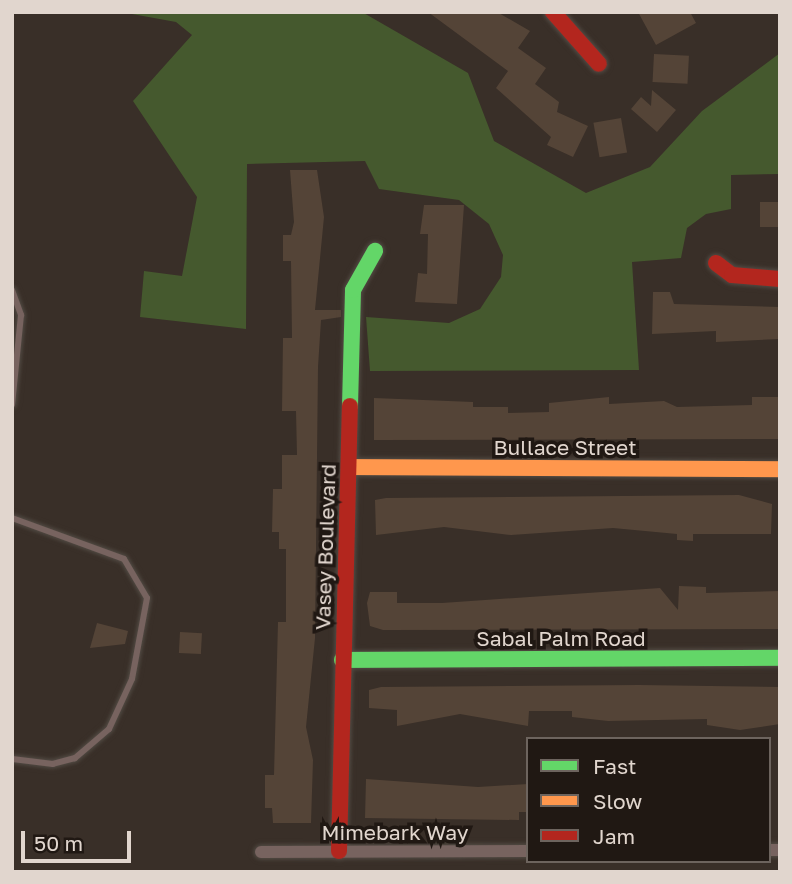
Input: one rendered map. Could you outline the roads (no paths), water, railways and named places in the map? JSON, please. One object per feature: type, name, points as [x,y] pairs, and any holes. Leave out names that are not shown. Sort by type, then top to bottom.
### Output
[{"type":"street","points":[[552,12],[599,64]]},
{"type":"street","name":"Vasey Boulevard","points":[[339,851],[353,290],[375,251]]},
{"type":"street","points":[[716,262],[732,275],[780,279]]},
{"type":"street","name":"Bullace Street","points":[[349,467],[780,469]]},
{"type":"street","name":"Sabal Palm Road","points":[[342,660],[780,658]]},
{"type":"street","name":"Mimebark Way","points":[[261,852],[526,851]]},
{"type":"lane","points":[[12,290],[20,315],[12,405]]},
{"type":"lane","points":[[12,518],[124,559],[148,598],[132,680],[108,729],[75,758],[53,764],[12,759]]}]
